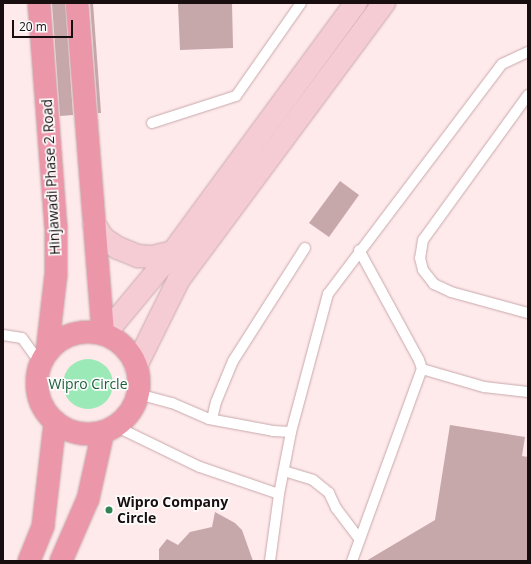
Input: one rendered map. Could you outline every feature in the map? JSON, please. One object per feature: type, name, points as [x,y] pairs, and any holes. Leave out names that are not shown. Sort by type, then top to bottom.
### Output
[{"type":"main road","name":"Hinjawadi Phase 2 Road","points":[[39,3],[56,227],[56,274],[44,357]]},
{"type":"main road","points":[[77,3],[104,333]]},
{"type":"main road","points":[[61,561],[88,499],[109,429],[133,407],[138,394],[139,380],[136,366],[125,346],[104,333],[78,332],[56,342],[44,357],[37,382],[40,402],[55,422],[78,434],[109,429]]},
{"type":"main road","points":[[29,561],[43,526],[55,422]]},
{"type":"street","points":[[104,333],[173,252],[356,3]]},
{"type":"street","points":[[136,366],[179,280],[384,3]]},
{"type":"street","points":[[94,224],[103,238],[118,248],[138,256],[152,257],[173,252]]},
{"type":"lane","points":[[152,123],[236,96],[301,3]]},
{"type":"lane","points":[[270,561],[279,494],[291,432],[328,294],[359,250],[502,64],[528,52]]},
{"type":"lane","points":[[528,95],[423,240],[420,258],[423,270],[434,284],[451,292],[528,313]]},
{"type":"lane","points":[[212,419],[216,402],[234,360],[305,248]]},
{"type":"lane","points":[[352,561],[359,538],[422,370],[419,360],[359,250]]},
{"type":"lane","points":[[3,334],[22,338],[44,357]]},
{"type":"lane","points":[[422,370],[484,387],[528,392]]},
{"type":"lane","points":[[138,394],[172,403],[212,419],[273,431],[291,432]]},
{"type":"lane","points":[[109,429],[200,467],[279,494]]},
{"type":"lane","points":[[284,471],[313,480],[329,493],[336,508],[359,538]]},
{"type":"green space","name":"Wipro Circle","points":[[83,359],[93,359],[106,366],[113,379],[113,389],[106,402],[93,409],[83,409],[74,405],[67,398],[63,389],[63,379],[67,370],[74,363]]},
{"type":"building","points":[[52,3],[65,3],[73,115],[60,116]]},
{"type":"building","points":[[90,3],[93,3],[101,113],[98,113]]},
{"type":"building","points":[[178,3],[232,3],[233,48],[180,50]]},
{"type":"building","points":[[340,181],[359,195],[329,237],[309,223]]},
{"type":"building","points":[[450,425],[525,437],[522,456],[528,457],[528,561],[366,561],[435,520]]},
{"type":"building","points":[[215,512],[235,523],[242,530],[253,561],[159,561],[159,549],[167,539],[178,545],[190,532],[212,527]]},
{"type":"place","name":"Wipro Company Circle","points":[[109,510]]}]
